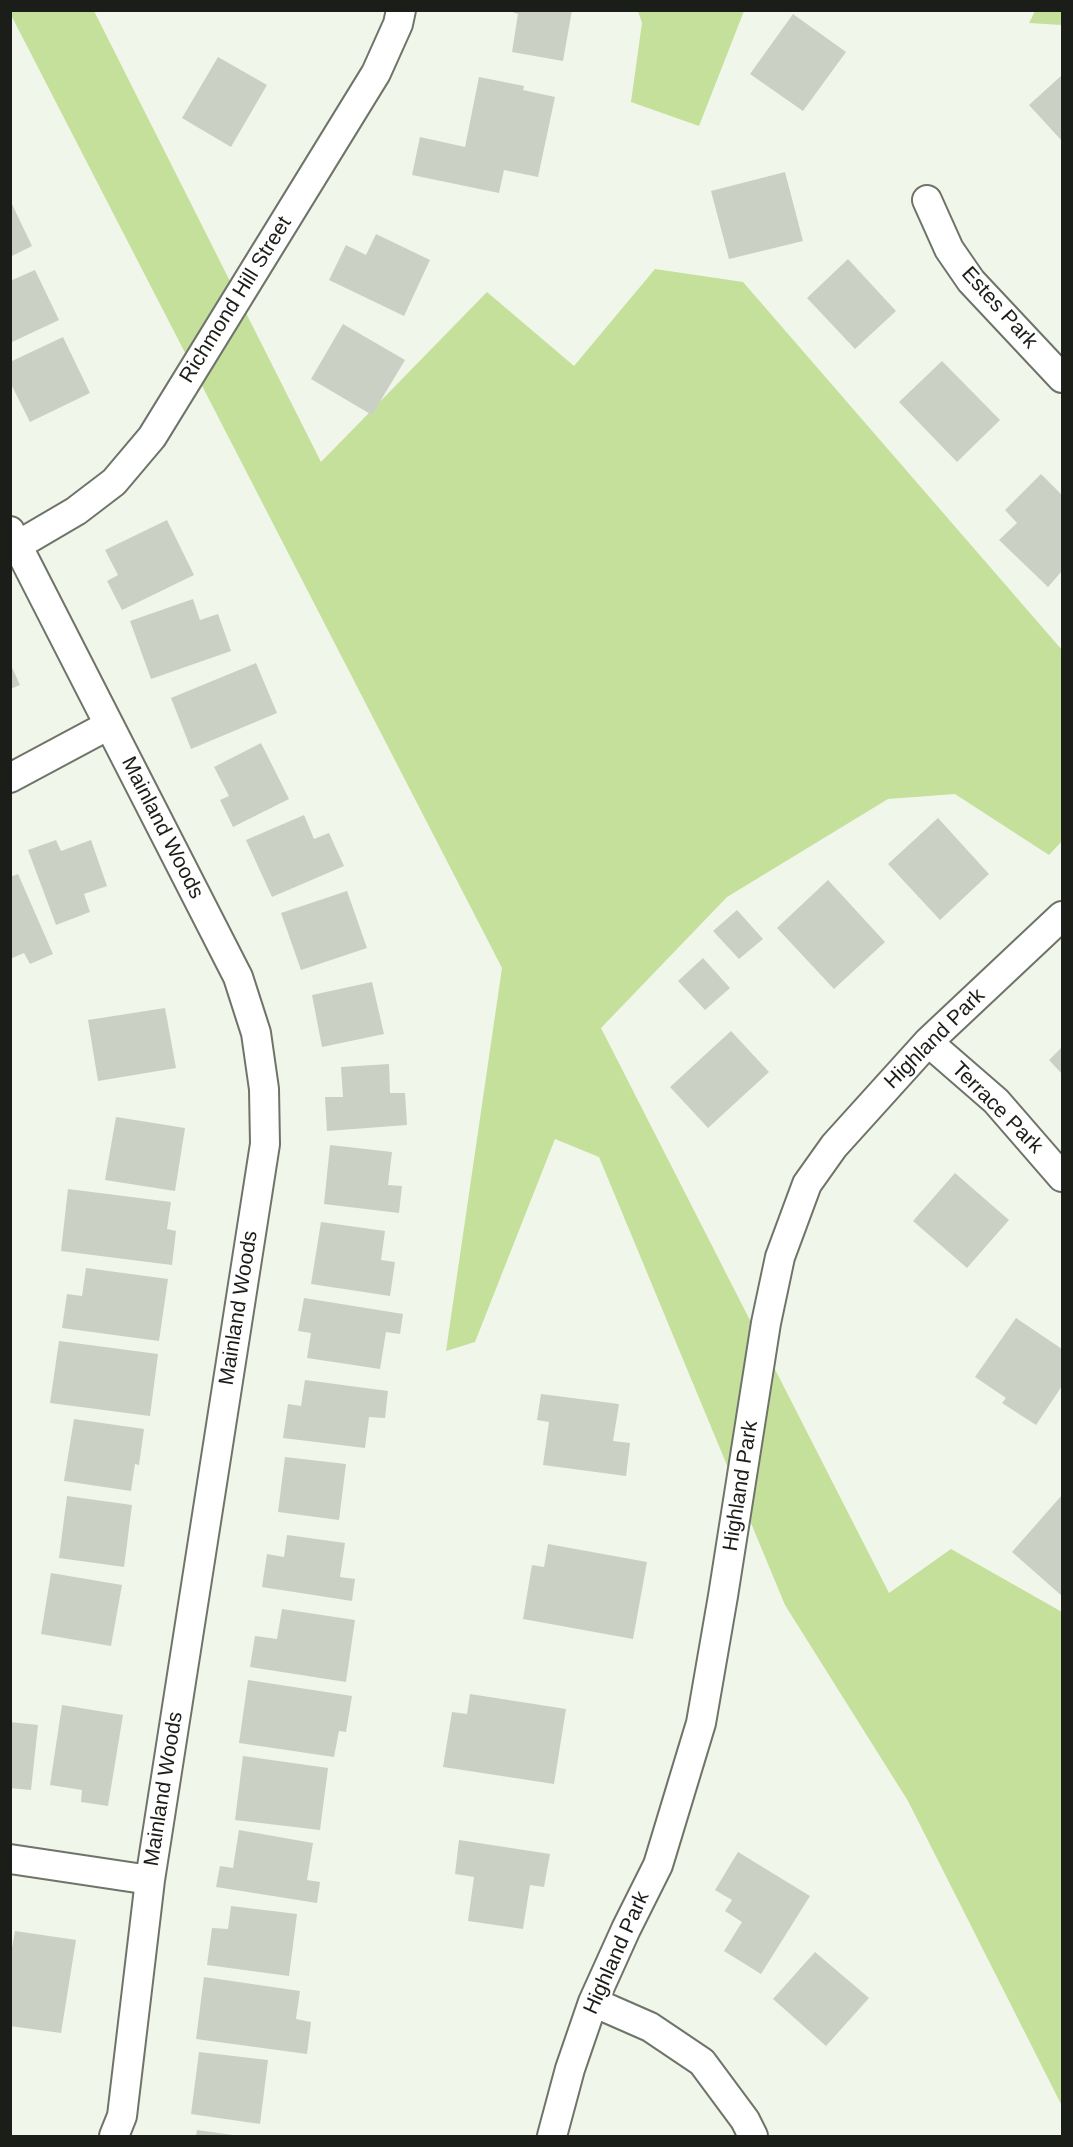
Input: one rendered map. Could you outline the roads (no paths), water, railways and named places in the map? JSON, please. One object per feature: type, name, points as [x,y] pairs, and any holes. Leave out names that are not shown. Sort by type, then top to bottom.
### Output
[{"type":"street","name":"Richmond Hill Street","points":[[14,538],[76,511],[114,482],[152,437],[376,73],[398,24],[401,10]]},
{"type":"street","name":"Estes Park","points":[[927,200],[949,249],[971,281],[1062,378]]},
{"type":"street","name":"Mainland Woods","points":[[14,538],[238,977],[256,1033],[264,1089],[265,1144],[150,1880],[122,2116],[114,2136]]},
{"type":"street","points":[[10,778],[109,725]]},
{"type":"street","name":"Highland Park","points":[[552,2136],[570,2069],[593,2002],[658,1865],[701,1723],[766,1323],[780,1257],[807,1184],[834,1146],[928,1042],[1062,916]]},
{"type":"street","name":"Terrace Park","points":[[928,1042],[996,1101],[1062,1177]]},
{"type":"street","points":[[10,1859],[150,1880]]},
{"type":"street","points":[[593,2002],[650,2027],[702,2062],[745,2120],[753,2136]]}]
